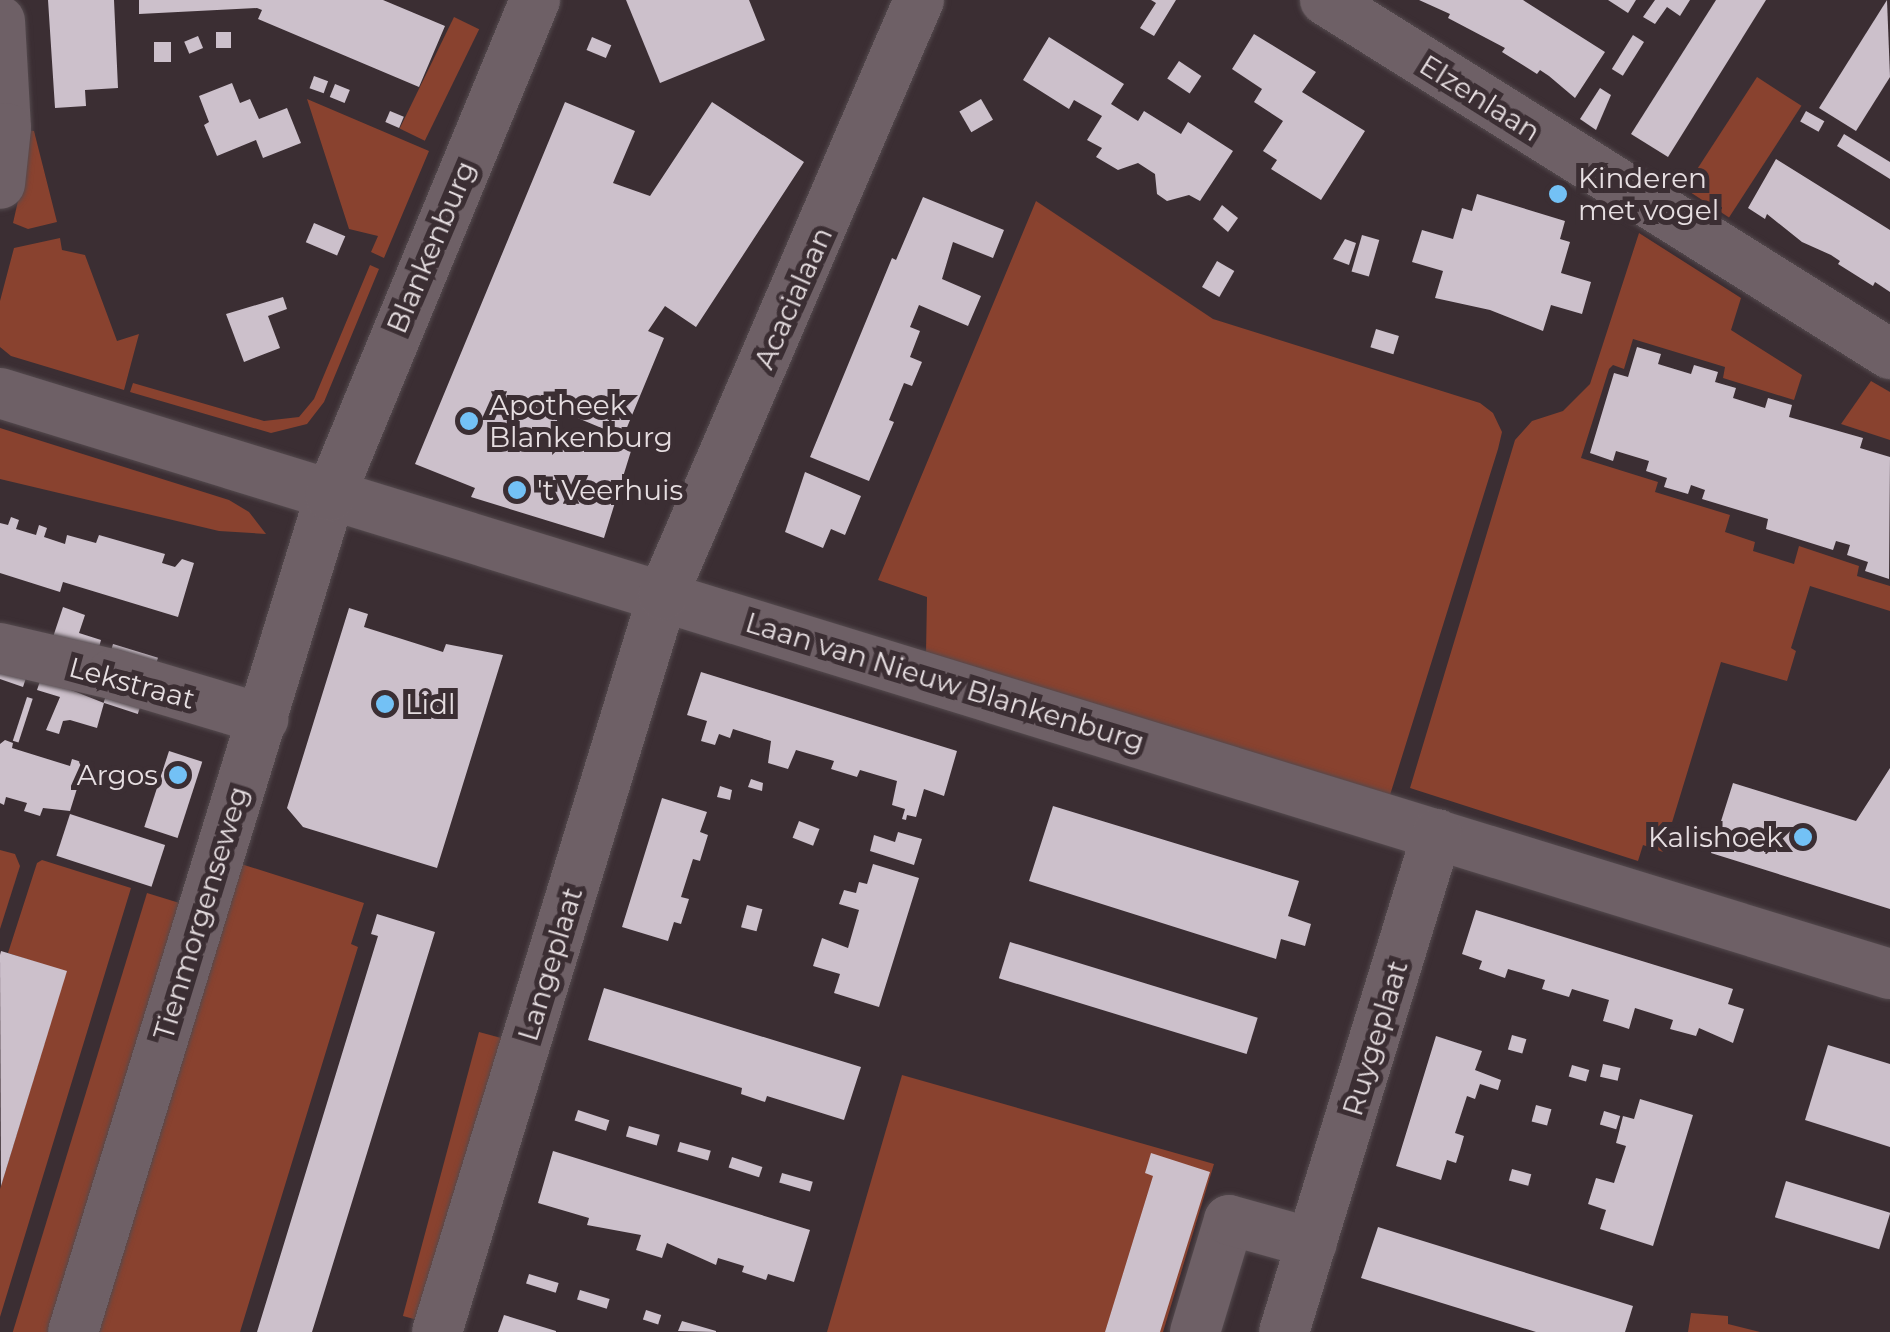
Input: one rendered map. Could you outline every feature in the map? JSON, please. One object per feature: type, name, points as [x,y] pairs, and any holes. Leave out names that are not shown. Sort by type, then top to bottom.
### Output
[{"type":"street","name":"Blankenburg","points":[[330,496],[535,0]]},
{"type":"street","name":"Acacialaan","points":[[663,595],[919,0]]},
{"type":"street","name":"Elzenlaan","points":[[1325,0],[1890,354]]},
{"type":"street","points":[[0,21],[6,128],[0,184]]},
{"type":"street","name":"Laan van Nieuw Blankenburg","points":[[0,393],[1890,974]]},
{"type":"street","name":"Tienmorgenseweg","points":[[73,1332],[330,496]]},
{"type":"street","name":"Langeplaat","points":[[437,1332],[663,595]]},
{"type":"street","name":"Lekstraat","points":[[0,648],[112,674],[263,719]]},
{"type":"street","name":"Ruygeplaat","points":[[1284,1332],[1438,834]]},
{"type":"street","points":[[1195,1332],[1229,1220],[1312,1243]]},
{"type":"shaded area","points":[[454,17],[479,29],[425,141],[400,128]]},
{"type":"shaded area","points":[[1757,77],[1801,106],[1729,217],[1685,189]]},
{"type":"shaded area","points":[[307,99],[429,151],[384,258],[371,252],[378,236],[349,229]]},
{"type":"shaded area","points":[[26,130],[34,131],[57,222],[28,229],[13,223],[24,174]]},
{"type":"shaded area","points":[[1036,201],[1213,319],[1480,403],[1493,413],[1502,432],[1498,449],[1390,795],[926,653],[927,597],[878,580]]},
{"type":"shaded area","points":[[1639,233],[1741,298],[1731,330],[1802,375],[1794,400],[1723,378],[1725,367],[1633,339],[1624,369],[1613,365],[1609,369],[1581,458],[1658,482],[1655,492],[1730,515],[1725,532],[1755,542],[1753,551],[1794,564],[1799,546],[1859,566],[1857,576],[1890,586],[1890,611],[1810,586],[1791,648],[1796,651],[1787,681],[1721,662],[1663,852],[1643,845],[1638,861],[1410,788],[1515,440],[1532,421],[1563,411],[1590,384]]},
{"type":"shaded area","points":[[60,238],[62,250],[85,255],[117,341],[139,334],[124,390],[11,356],[0,347],[0,301],[14,248]]},
{"type":"shaded area","points":[[370,265],[379,269],[324,402],[307,424],[271,433],[130,392],[133,383],[264,421],[299,417],[314,399]]},
{"type":"shaded area","points":[[1871,381],[1890,392],[1890,440],[1841,424]]},
{"type":"shaded area","points":[[0,428],[229,500],[249,512],[266,534],[219,531],[0,479]]},
{"type":"shaded area","points":[[0,850],[15,854],[20,866],[0,929]]},
{"type":"shaded area","points":[[42,860],[131,888],[0,1317],[0,1189],[66,972],[8,953],[37,863]]},
{"type":"shaded area","points":[[241,864],[364,903],[351,944],[358,947],[240,1332],[96,1332]]},
{"type":"shaded area","points":[[147,893],[180,903],[48,1332],[13,1332]]},
{"type":"shaded area","points":[[479,1032],[502,1038],[426,1322],[403,1316]]},
{"type":"shaded area","points":[[902,1075],[1214,1164],[1163,1332],[827,1332]]},
{"type":"shaded area","points":[[1691,1313],[1728,1316],[1728,1324],[1760,1332],[1688,1332]]},
{"type":"building","points":[[48,0],[114,0],[118,88],[85,90],[86,106],[55,108]]},
{"type":"building","points":[[139,0],[383,0],[445,26],[419,87],[258,19],[262,10],[257,8],[139,14]]},
{"type":"building","points":[[626,0],[749,0],[765,40],[660,83]]},
{"type":"building","points":[[1151,0],[1176,0],[1154,36],[1140,28],[1156,3]]},
{"type":"building","points":[[1419,0],[1523,0],[1605,52],[1575,98],[1540,70],[1537,74],[1502,52],[1505,48]]},
{"type":"building","points":[[1608,0],[1636,0],[1628,13]]},
{"type":"building","points":[[1655,0],[1690,0],[1680,16],[1667,7],[1655,24],[1643,17]]},
{"type":"building","points":[[1716,0],[1766,0],[1668,157],[1631,134]]},
{"type":"building","points":[[1887,0],[1890,77],[1856,131],[1819,108]]},
{"type":"building","points":[[216,32],[231,32],[231,48],[216,48]]},
{"type":"building","points":[[1254,34],[1316,72],[1302,92],[1365,131],[1321,200],[1271,169],[1277,160],[1263,151],[1283,121],[1254,102],[1262,89],[1232,69]]},
{"type":"building","points":[[1633,35],[1644,42],[1623,76],[1612,69]]},
{"type":"building","points":[[198,36],[203,48],[189,54],[184,42]]},
{"type":"building","points":[[592,37],[611,45],[606,58],[587,50]]},
{"type":"building","points":[[1049,37],[1124,84],[1111,104],[1138,121],[1144,111],[1181,134],[1188,122],[1233,151],[1200,201],[1189,195],[1167,201],[1157,194],[1155,174],[1138,163],[1118,170],[1096,157],[1102,148],[1087,140],[1102,116],[1074,100],[1069,109],[1023,80]]},
{"type":"building","points":[[154,42],[171,42],[171,62],[154,62]]},
{"type":"building","points":[[1179,61],[1201,76],[1190,94],[1167,78]]},
{"type":"building","points":[[314,76],[328,81],[324,93],[310,88]]},
{"type":"building","points":[[232,83],[240,103],[250,99],[259,119],[287,108],[301,143],[263,158],[256,140],[217,156],[204,125],[209,122],[199,96]]},
{"type":"building","points":[[335,84],[350,90],[345,103],[330,97]]},
{"type":"building","points":[[1600,88],[1611,95],[1596,130],[1580,119]]},
{"type":"building","points":[[981,99],[993,120],[971,132],[959,112]]},
{"type":"building","points":[[565,102],[635,131],[613,183],[650,196],[712,102],[804,162],[696,327],[665,306],[648,331],[664,338],[623,437],[561,411],[554,428],[631,451],[604,538],[471,497],[475,488],[415,464]]},
{"type":"building","points":[[390,111],[404,117],[399,128],[385,122]]},
{"type":"building","points":[[1806,111],[1824,121],[1819,132],[1800,121]]},
{"type":"building","points":[[1844,134],[1890,162],[1890,179],[1837,146]]},
{"type":"building","points":[[1776,159],[1890,230],[1890,292],[1875,282],[1873,286],[1838,264],[1840,261],[1831,255],[1802,242],[1767,214],[1765,219],[1748,208]]},
{"type":"building","points":[[1477,194],[1565,221],[1560,239],[1570,242],[1561,273],[1591,282],[1582,314],[1551,305],[1543,331],[1490,310],[1435,298],[1443,271],[1412,262],[1422,230],[1453,239],[1462,208],[1472,211]]},
{"type":"building","points":[[923,197],[1004,230],[993,258],[953,242],[942,279],[981,296],[968,326],[919,305],[910,327],[920,331],[910,357],[922,362],[912,386],[904,383],[889,420],[894,422],[869,481],[810,457],[892,258],[896,260]]},
{"type":"building","points":[[1222,205],[1238,218],[1228,232],[1213,219]]},
{"type":"building","points":[[314,223],[345,236],[337,256],[306,242]]},
{"type":"building","points":[[1362,235],[1379,240],[1369,276],[1352,272]]},
{"type":"building","points":[[1345,239],[1356,243],[1349,265],[1333,259]]},
{"type":"building","points":[[1217,261],[1234,271],[1219,297],[1202,287]]},
{"type":"building","points":[[283,297],[287,309],[268,316],[280,348],[244,362],[226,314]]},
{"type":"building","points":[[1376,329],[1399,336],[1393,354],[1370,347]]},
{"type":"building","points":[[1637,347],[1661,354],[1658,364],[1691,374],[1694,365],[1718,372],[1715,382],[1736,388],[1733,398],[1765,408],[1768,398],[1792,405],[1789,417],[1863,438],[1860,448],[1890,457],[1889,579],[1865,571],[1868,562],[1847,555],[1850,545],[1836,541],[1833,550],[1766,529],[1768,519],[1702,499],[1705,490],[1691,485],[1688,494],[1664,487],[1667,478],[1646,471],[1649,461],[1616,451],[1613,461],[1590,453],[1614,373],[1628,377]]},
{"type":"building","points":[[805,472],[861,496],[845,535],[831,529],[823,548],[785,532]]},
{"type":"building","points":[[11,517],[19,520],[16,529],[36,535],[39,525],[47,528],[44,537],[65,544],[67,535],[96,543],[99,535],[165,554],[162,563],[175,567],[182,559],[194,563],[178,617],[63,582],[60,592],[0,573],[0,523],[8,525]]},
{"type":"building","points":[[63,607],[85,615],[79,633],[101,640],[98,651],[53,637]]},
{"type":"building","points":[[349,608],[368,614],[364,627],[443,652],[446,644],[503,655],[437,868],[303,827],[287,808]]},
{"type":"building","points":[[113,644],[158,658],[155,667],[110,654]]},
{"type":"building","points":[[0,666],[27,675],[23,687],[0,679]]},
{"type":"building","points":[[701,672],[957,751],[944,796],[924,789],[916,817],[907,815],[906,820],[902,819],[905,809],[892,805],[897,781],[860,770],[857,777],[831,769],[834,761],[796,750],[788,769],[768,763],[771,741],[733,729],[730,738],[719,734],[715,745],[701,741],[707,721],[687,715]]},
{"type":"building","points":[[41,678],[104,703],[97,728],[70,720],[63,721],[59,734],[46,730],[60,697],[37,690]]},
{"type":"building","points":[[111,680],[145,691],[138,714],[104,703]]},
{"type":"building","points":[[27,697],[33,699],[18,743],[13,741]]},
{"type":"building","points":[[5,740],[13,743],[12,748],[70,766],[72,759],[85,763],[70,811],[43,808],[40,816],[24,811],[27,803],[6,797],[4,805],[0,803],[0,744]]},
{"type":"building","points":[[169,751],[202,762],[178,838],[144,827]]},
{"type":"building","name":"Kalishoek","points":[[1890,768],[1890,909],[1711,853],[1733,783],[1856,821]]},
{"type":"building","points":[[751,779],[763,783],[762,791],[748,787]]},
{"type":"building","points":[[720,786],[732,790],[730,800],[717,797]]},
{"type":"building","points":[[662,798],[707,812],[700,832],[708,835],[700,861],[693,859],[681,897],[689,899],[681,924],[674,922],[668,941],[622,927]]},
{"type":"building","points":[[1053,806],[1299,881],[1288,916],[1311,924],[1305,946],[1281,939],[1276,959],[1029,881]]},
{"type":"building","points":[[70,814],[165,845],[152,887],[56,856]]},
{"type":"building","points":[[799,821],[820,829],[813,846],[793,838]]},
{"type":"building","points":[[898,832],[922,839],[914,865],[870,851],[874,835],[895,842]]},
{"type":"building","points":[[873,864],[919,878],[879,1007],[834,993],[840,974],[813,966],[822,938],[848,948],[859,910],[839,904],[844,890],[856,893],[859,882],[867,884]]},
{"type":"building","points":[[747,905],[762,909],[757,931],[741,927]]},
{"type":"building","points":[[1476,910],[1733,989],[1728,1004],[1744,1009],[1733,1043],[1699,1028],[1696,1036],[1670,1029],[1673,1020],[1635,1008],[1629,1029],[1603,1021],[1609,1000],[1572,989],[1569,997],[1542,989],[1545,980],[1508,969],[1505,978],[1479,969],[1482,961],[1462,954]]},
{"type":"building","points":[[377,914],[435,932],[312,1332],[257,1332],[378,936],[371,934]]},
{"type":"building","points":[[1010,942],[1258,1018],[1247,1054],[999,978]]},
{"type":"building","points":[[1,951],[67,971],[1,1186],[0,955]]},
{"type":"building","points":[[604,988],[861,1067],[844,1120],[767,1096],[765,1102],[741,1094],[742,1088],[588,1040]]},
{"type":"building","points":[[1512,1035],[1526,1039],[1522,1054],[1508,1049]]},
{"type":"building","points":[[1436,1036],[1482,1051],[1475,1070],[1501,1080],[1498,1090],[1480,1084],[1475,1099],[1467,1096],[1455,1133],[1464,1136],[1456,1163],[1447,1160],[1441,1180],[1396,1166]]},
{"type":"building","points":[[1828,1045],[1890,1064],[1890,1147],[1805,1120]]},
{"type":"building","points":[[1603,1064],[1621,1068],[1618,1081],[1600,1077]]},
{"type":"building","points":[[1572,1065],[1589,1070],[1586,1081],[1569,1077]]},
{"type":"building","points":[[1640,1099],[1693,1115],[1653,1246],[1600,1229],[1606,1210],[1588,1204],[1596,1178],[1614,1183],[1626,1146],[1616,1143],[1623,1116],[1634,1119]]},
{"type":"building","points":[[1536,1105],[1551,1109],[1547,1126],[1532,1121]]},
{"type":"building","points":[[578,1110],[609,1120],[606,1131],[575,1120]]},
{"type":"building","points":[[1604,1111],[1620,1116],[1616,1129],[1600,1124]]},
{"type":"building","points":[[629,1126],[660,1135],[657,1145],[626,1137]]},
{"type":"building","points":[[680,1142],[711,1151],[708,1160],[677,1152]]},
{"type":"building","points":[[553,1151],[810,1230],[794,1282],[768,1274],[766,1280],[742,1272],[744,1266],[718,1258],[716,1265],[667,1243],[662,1258],[636,1250],[641,1235],[587,1225],[589,1218],[538,1203]]},
{"type":"building","points":[[1151,1153],[1210,1172],[1160,1332],[1105,1332],[1153,1176],[1145,1173]]},
{"type":"building","points":[[732,1157],[762,1167],[759,1177],[729,1167]]},
{"type":"building","points":[[1512,1169],[1531,1174],[1528,1186],[1509,1181]]},
{"type":"building","points":[[782,1173],[813,1182],[810,1191],[779,1183]]},
{"type":"building","points":[[1786,1181],[1890,1213],[1879,1249],[1775,1217]]},
{"type":"building","points":[[1378,1227],[1633,1306],[1625,1332],[1536,1332],[1361,1278]]},
{"type":"building","points":[[529,1274],[559,1283],[556,1293],[526,1284]]},
{"type":"building","points":[[580,1290],[610,1299],[607,1309],[577,1300]]},
{"type":"building","points":[[646,1310],[661,1315],[658,1324],[643,1320]]},
{"type":"building","points":[[504,1315],[556,1331],[556,1332],[498,1332]]},
{"type":"building","points":[[682,1321],[716,1331],[716,1332],[678,1331]]},
{"type":"place","name":"Kinderen met vogel","points":[[1558,194]]},
{"type":"place","name":"Apotheek Blankenburg","points":[[469,421]]},
{"type":"place","name":"'t Veerhuis","points":[[517,490]]},
{"type":"place","name":"Lidl","points":[[385,704]]},
{"type":"place","name":"Argos","points":[[178,775]]},
{"type":"place","name":"Kalishoek","points":[[1803,837]]}]
